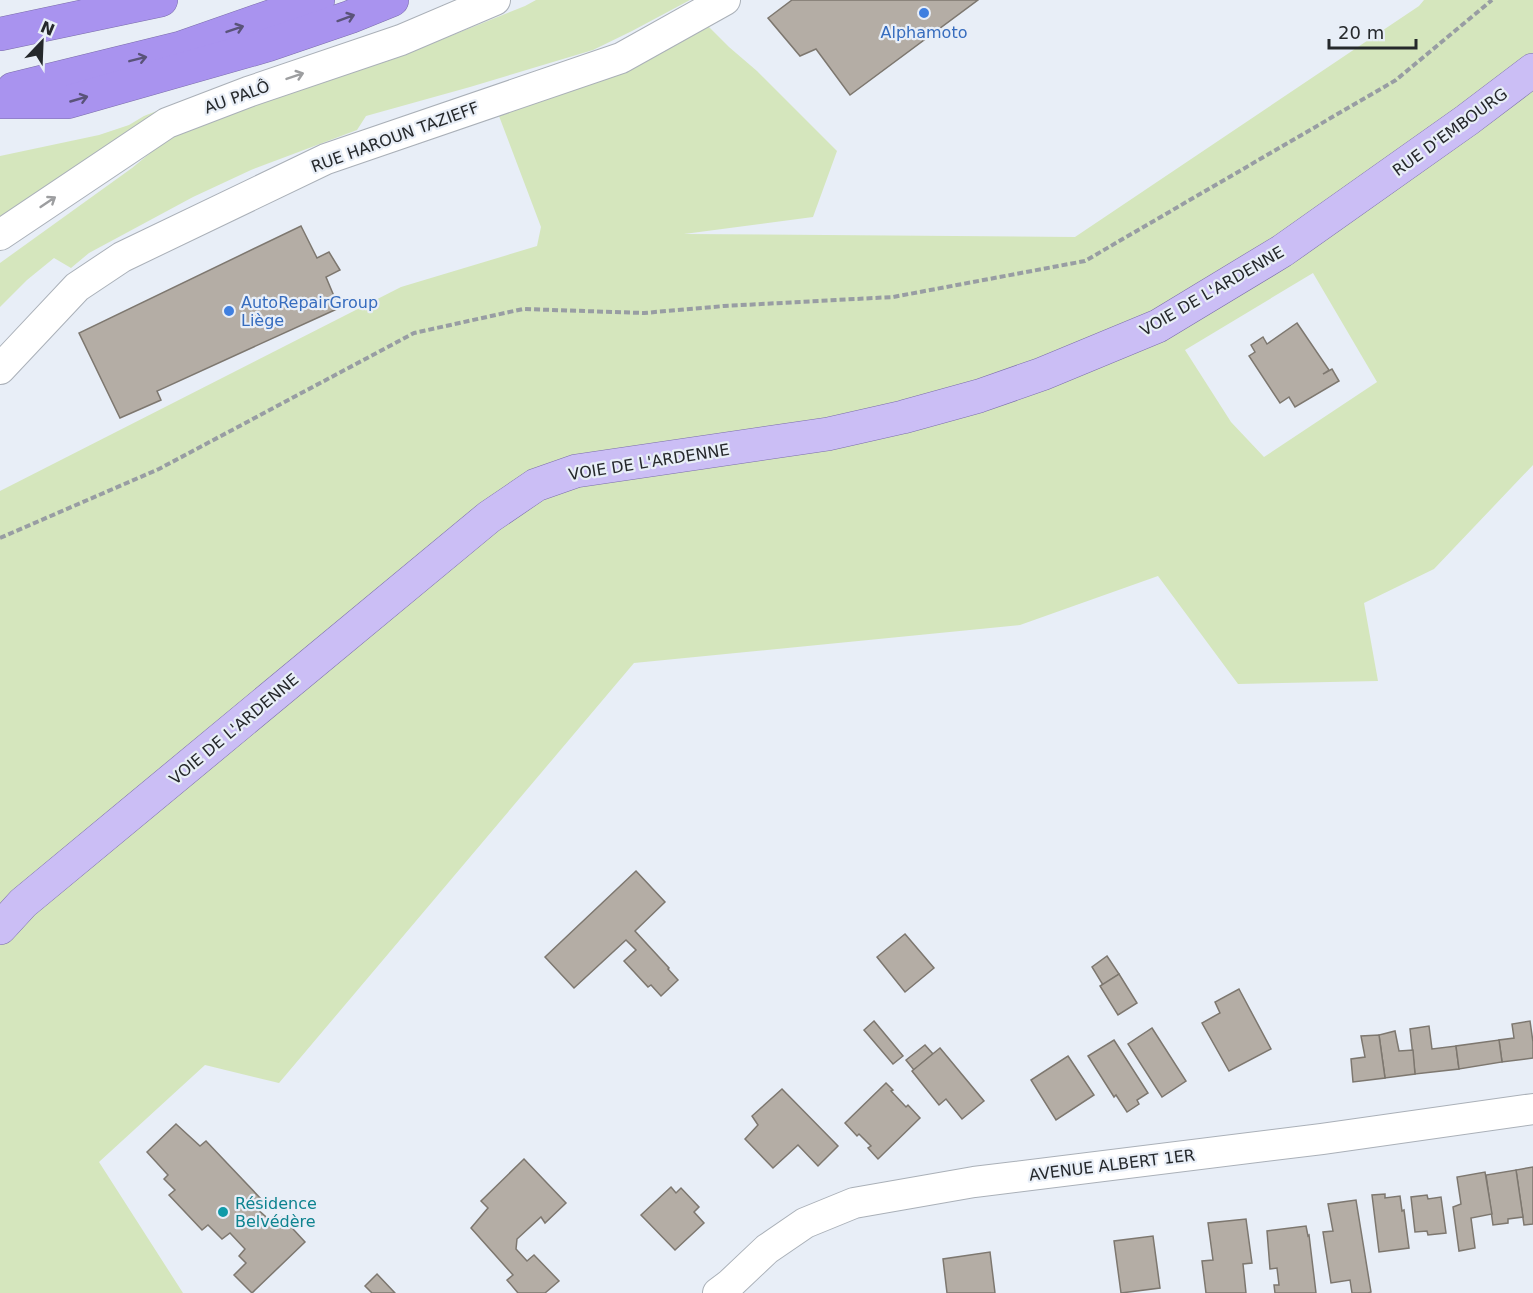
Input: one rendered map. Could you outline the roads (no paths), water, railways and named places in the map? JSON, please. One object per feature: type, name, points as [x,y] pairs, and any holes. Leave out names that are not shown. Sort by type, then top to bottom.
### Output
[{"type":"highway","points":[[0,34],[161,0]]},
{"type":"highway","points":[[0,93],[180,48],[318,0]]},
{"type":"highway","points":[[0,102],[68,102],[268,45],[392,0]]},
{"type":"main road","name":"RUE D'EMBOURG","points":[[1366,194],[1533,70]]},
{"type":"main road","name":"VOIE DE L'ARDENNE","points":[[0,928],[23,903],[489,517],[536,485],[576,471],[828,434],[903,417],[990,393],[1158,326],[1282,251],[1366,194]]},
{"type":"street","name":"AU PALÔ","points":[[0,235],[167,123],[248,92],[401,40],[495,0]]},
{"type":"street","name":"RUE HAROUN TAZIEFF","points":[[0,369],[77,287],[122,257],[326,159],[621,58],[725,0]]},
{"type":"street","name":"AVENUE ALBERT 1ER","points":[[727,1290],[767,1249],[805,1223],[854,1203],[974,1182],[1322,1139],[1533,1109]]},
{"type":"place","name":"Alphamoto","points":[[924,13]]},
{"type":"place","name":"AutoRepairGroup Liège","points":[[229,311]]},
{"type":"place","name":"Résidence Belvédère","points":[[223,1212]]}]
